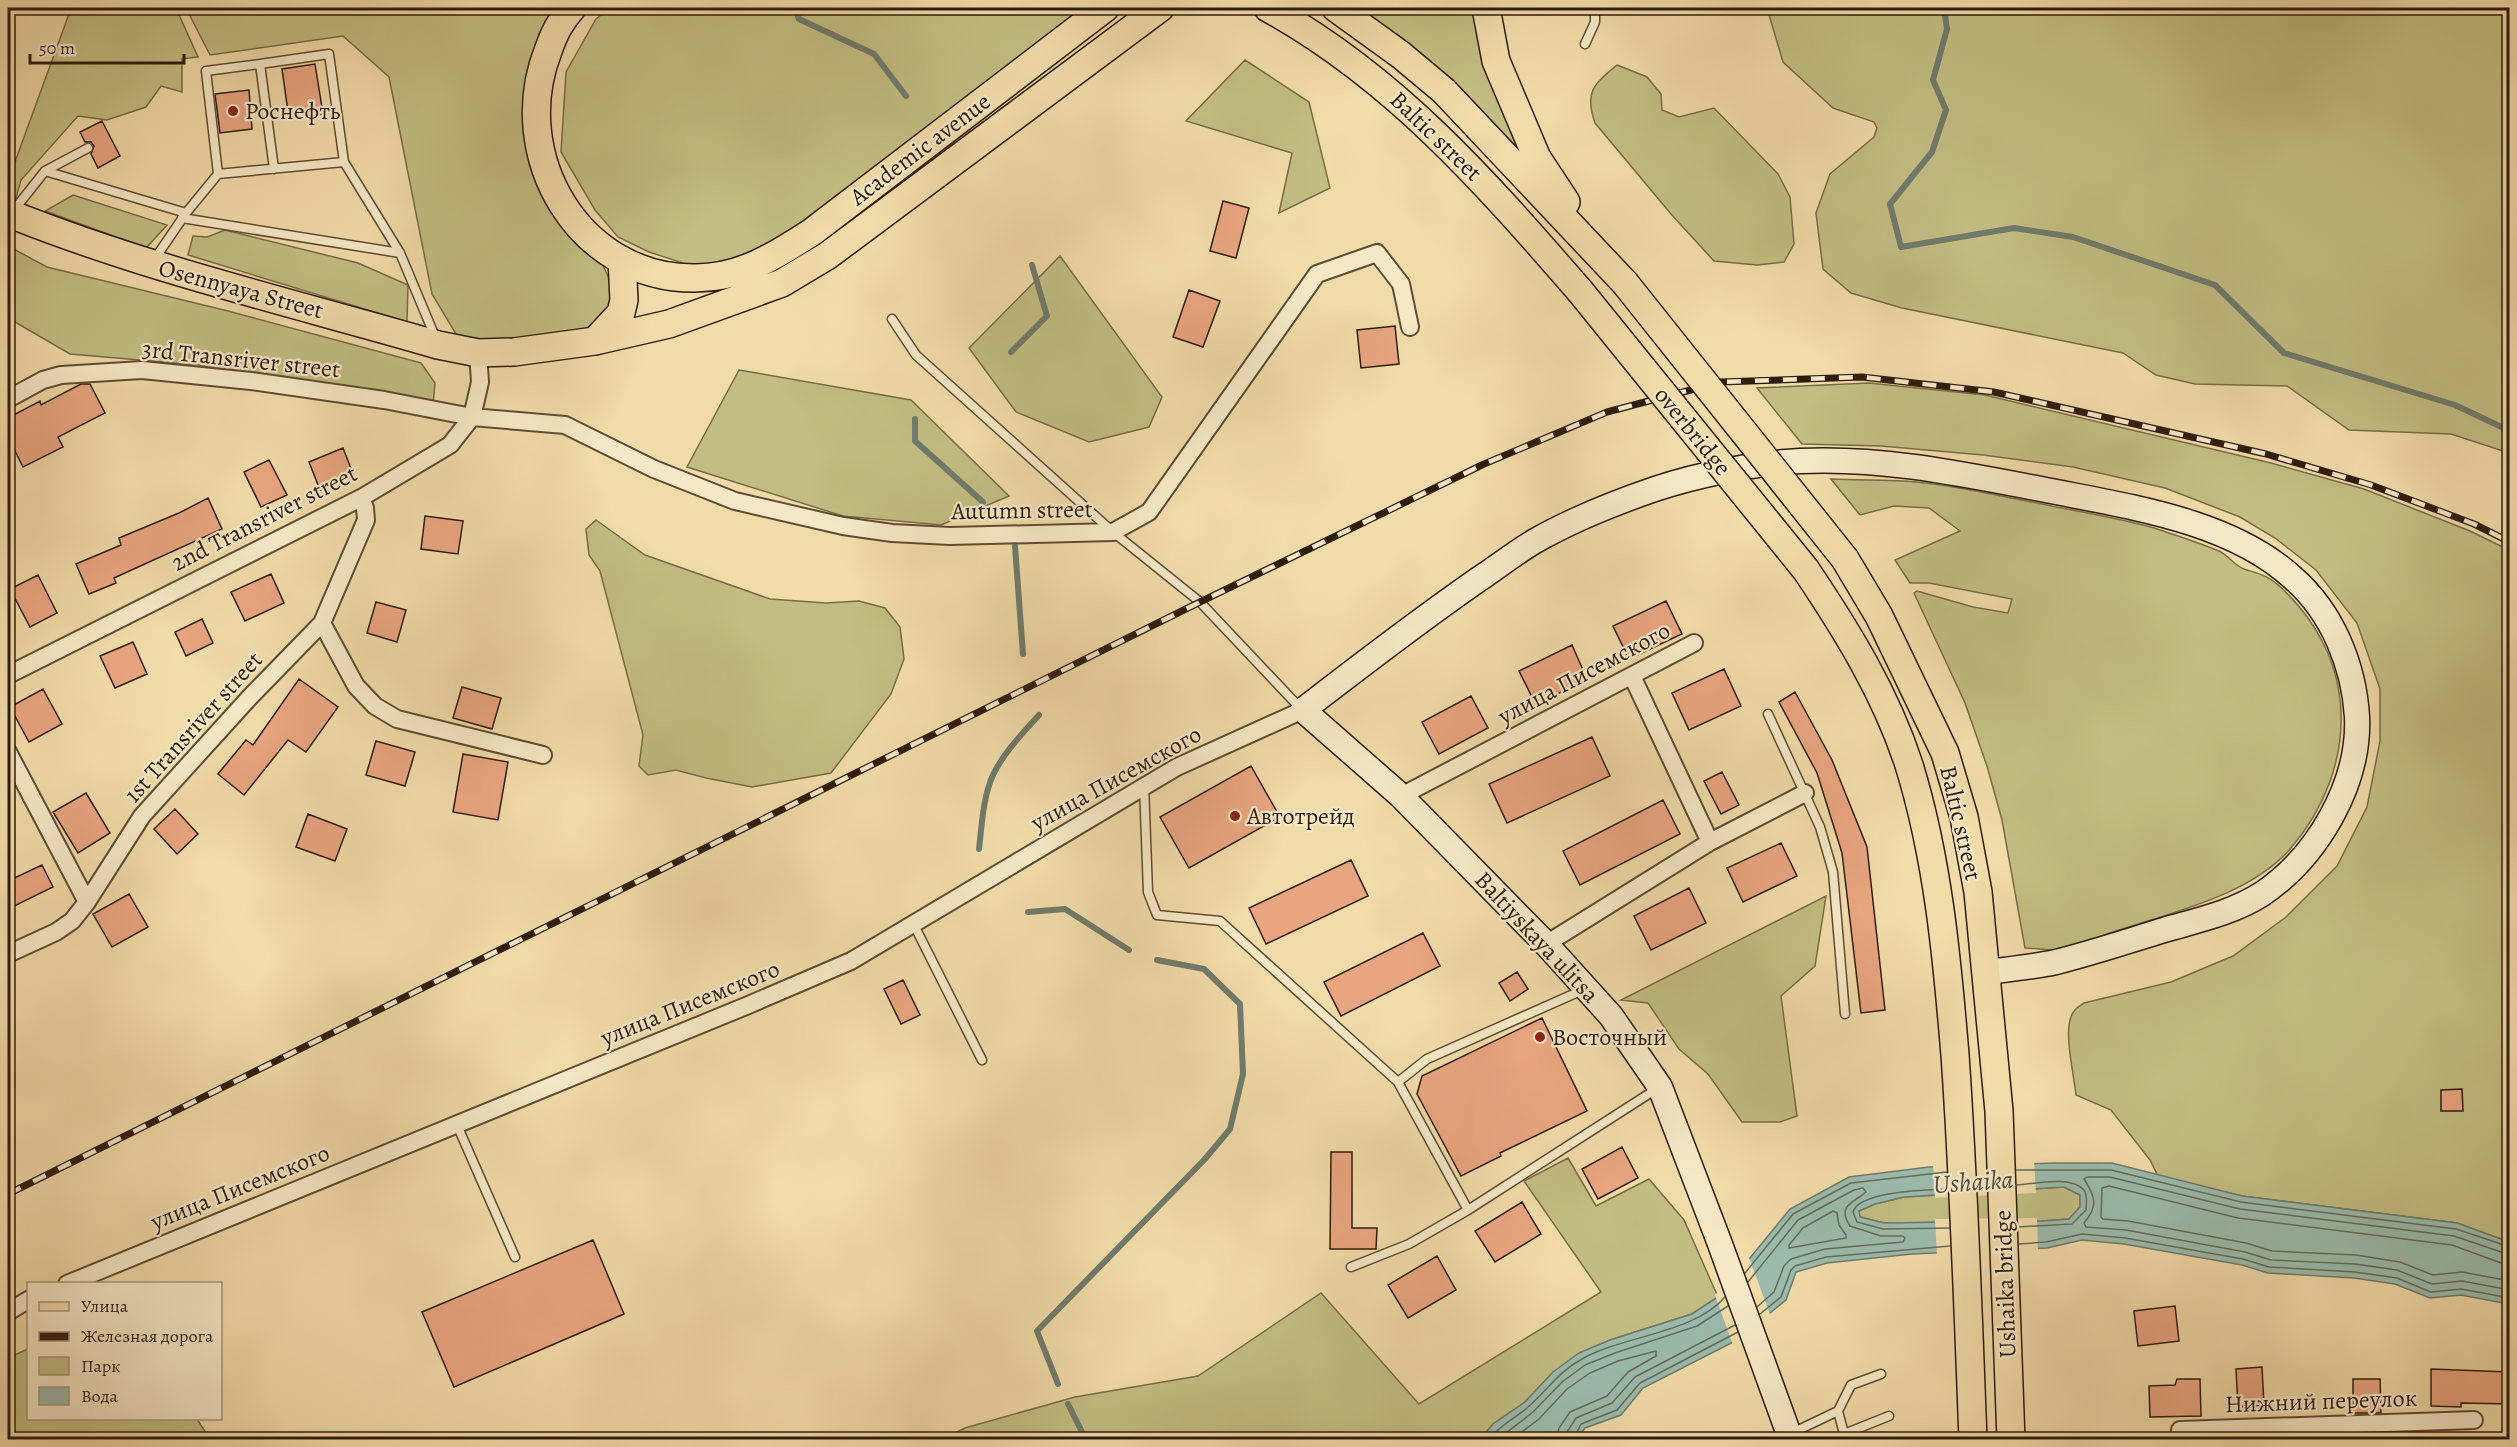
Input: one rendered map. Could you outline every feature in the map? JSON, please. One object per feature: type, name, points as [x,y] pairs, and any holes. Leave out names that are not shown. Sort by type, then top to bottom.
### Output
[{"type":"main road","name":"Academic avenue","points":[[572,8],[559,22],[537,84],[535,121],[540,153],[550,185],[571,218],[622,260],[667,276],[696,278],[750,268],[771,259],[812,232],[1099,12]]},
{"type":"main road","name":"Academic avenue","points":[[478,353],[514,352],[595,340],[669,324],[782,283],[827,256],[1160,8]]},
{"type":"main road","name":"Baltic street","points":[[1268,8],[1338,51],[1416,114],[1491,189],[1581,291]]},
{"type":"main road","name":"Baltic street","points":[[1336,8],[1401,55],[1444,91],[1625,283]]},
{"type":"main road","points":[[1486,8],[1496,61],[1537,158],[1605,260]]},
{"type":"main road","name":"Osennyaya Street","points":[[9,213],[151,265],[438,345],[478,353]]},
{"type":"main road","points":[[595,340],[621,314],[624,300],[622,260]]},
{"type":"main road","name":"overbridge","points":[[1625,283],[1845,559]]},
{"type":"main road","name":"overbridge","points":[[1581,291],[1806,570]]},
{"type":"main road","name":"Baltic street","points":[[1845,559],[1879,615],[1945,753],[1964,817],[1978,892],[1999,1111]]},
{"type":"main road","name":"Baltic street","points":[[1806,570],[1851,638],[1884,702],[1908,765],[1938,891],[1950,987],[1959,1112]]},
{"type":"main road","name":"Ushaika bridge","points":[[1999,1111],[2011,1440]]},
{"type":"main road","name":"Ushaika bridge","points":[[1959,1112],[1973,1440]]},
{"type":"street","name":"Autumn street","points":[[472,417],[565,425],[654,469],[735,501],[843,525],[892,533],[950,536],[1113,532],[1149,512],[1317,274],[1377,253],[1401,284],[1410,327]]},
{"type":"street","name":"2nd Transriver street","points":[[8,675],[361,498],[450,445],[472,417],[480,382],[478,353]]},
{"type":"street","name":"3rd Transriver street","points":[[8,399],[43,380],[61,375],[142,370],[251,381],[472,417]]},
{"type":"street","points":[[1303,710],[1425,616],[1535,541],[1602,508],[1659,487],[1741,468],[1800,461],[1925,467],[2132,507],[2190,523],[2253,550],[2282,568],[2312,597],[2330,624],[2345,656],[2356,693],[2357,726],[2353,757],[2344,789],[2313,844],[2293,869],[2261,894],[2229,911],[2056,962],[1987,972]]},
{"type":"street","name":"1st Transriver street","points":[[8,954],[56,932],[72,921],[87,902],[142,816],[249,698],[322,623],[366,520],[361,498]]},
{"type":"street","points":[[322,623],[356,686],[375,706],[397,719],[543,755]]},
{"type":"street","name":"улица Писемского","points":[[1401,796],[1694,643]]},
{"type":"street","points":[[1632,676],[1710,842]]},
{"type":"street","name":"улица Писемского","points":[[72,1282],[851,962],[1176,767],[1303,710]]},
{"type":"street","name":"Baltiyskaya ulitsa","points":[[1303,710],[1401,796],[1546,944],[1611,1016],[1660,1087],[1790,1437]]},
{"type":"street","points":[[8,752],[87,902]]},
{"type":"street","points":[[1546,944],[1710,842],[1805,793]]},
{"type":"street","points":[[8,1312],[27,1301]]},
{"type":"street","name":"Нижний переулок","points":[[2180,1440],[2180,1430],[2474,1420]]},
{"type":"lane","points":[[1585,44],[1595,22],[1595,8]]},
{"type":"lane","points":[[218,174],[206,71],[329,54],[344,162],[400,253],[438,345]]},
{"type":"lane","points":[[260,64],[274,169]]},
{"type":"lane","points":[[9,213],[45,171],[88,148]]},
{"type":"lane","points":[[151,265],[184,215],[218,174],[344,162]]},
{"type":"lane","points":[[45,171],[184,215],[400,253]]},
{"type":"lane","points":[[892,319],[916,355],[1113,532],[1200,602],[1303,710]]},
{"type":"lane","points":[[1768,714],[1820,827],[1833,872],[1845,1014]]},
{"type":"lane","points":[[1144,785],[1148,892],[1158,915],[1220,921],[1398,1082],[1468,1210]]},
{"type":"lane","points":[[914,925],[982,1060]]},
{"type":"lane","points":[[1398,1082],[1426,1059],[1587,989]]},
{"type":"lane","points":[[1351,1267],[1409,1244],[1468,1210],[1660,1087]]},
{"type":"lane","points":[[457,1125],[515,1257]]},
{"type":"lane","points":[[1790,1437],[1838,1411],[1851,1385],[1881,1374]]},
{"type":"lane","points":[[1838,1411],[1845,1434],[1889,1416]]},
{"type":"green space","points":[[122,8],[176,8],[198,57],[182,59],[182,92],[161,86],[146,107],[107,120],[78,116],[21,180],[16,198],[8,194],[8,181],[69,14]]},
{"type":"green space","points":[[186,8],[558,8],[539,34],[528,114],[579,242],[602,263],[614,290],[611,312],[582,332],[530,343],[459,339],[432,294],[389,77],[343,36],[210,55]]},
{"type":"green space","points":[[610,8],[1085,8],[802,228],[736,262],[695,267],[649,252],[618,237],[595,210],[561,152],[566,72],[596,19]]},
{"type":"green space","points":[[1360,8],[1485,8],[1523,155]]},
{"type":"green space","points":[[1767,8],[2509,8],[2509,453],[2451,434],[2349,430],[2287,386],[2195,384],[2156,375],[2123,353],[1902,308],[1851,293],[1823,269],[1816,213],[1830,174],[1874,137],[1877,128],[1874,122],[1833,108],[1783,62]]},
{"type":"green space","points":[[1245,60],[1309,102],[1330,188],[1279,213],[1292,153],[1186,121]]},
{"type":"green space","points":[[1617,65],[1647,77],[1661,94],[1662,110],[1679,117],[1714,108],[1778,174],[1790,197],[1794,244],[1784,262],[1757,265],[1714,261],[1671,214],[1595,123],[1591,104],[1593,90],[1602,78]]},
{"type":"green space","points":[[73,195],[167,225],[146,248],[45,211]]},
{"type":"green space","points":[[225,230],[358,263],[408,285],[407,322],[188,255],[193,236],[207,237]]},
{"type":"green space","points":[[8,246],[47,267],[228,311],[421,363],[435,383],[433,405],[198,365],[70,354],[8,318]]},
{"type":"green space","points":[[1060,256],[1162,397],[1149,427],[1089,442],[1016,412],[969,348]]},
{"type":"green space","points":[[739,370],[911,400],[1009,496],[941,525],[843,516],[687,467]]},
{"type":"green space","points":[[1869,383],[1985,395],[2271,463],[2364,489],[2470,531],[2509,550],[2509,1242],[2457,1223],[2242,1196],[2158,1176],[2150,1160],[2111,1110],[2076,1095],[2070,1055],[2069,1024],[2076,1009],[2084,1003],[2171,982],[2233,956],[2286,917],[2337,866],[2367,807],[2380,741],[2380,689],[2357,623],[2316,570],[2275,538],[2240,517],[2165,488],[2073,467],[1983,455],[1881,446],[1802,444],[1757,388]]},
{"type":"green space","points":[[1831,479],[1905,481],[1943,485],[2130,522],[2211,548],[2222,553],[2241,568],[2277,584],[2304,613],[2324,645],[2336,678],[2341,713],[2339,748],[2330,782],[2314,816],[2291,848],[2255,878],[2210,900],[2110,933],[2073,948],[2057,950],[2025,948],[2002,820],[1987,766],[1965,703],[1914,593],[1917,591],[1973,607],[2008,613],[2012,599],[1929,583],[1910,583],[1895,560],[1960,531],[1929,508],[1894,506],[1860,515]]},
{"type":"green space","points":[[596,520],[645,555],[770,599],[826,603],[859,601],[885,608],[900,627],[904,659],[891,694],[831,773],[752,787],[676,770],[648,775],[639,766],[643,735],[600,571],[589,555],[586,529]]},
{"type":"green space","points":[[1826,896],[1815,966],[1781,996],[1797,1116],[1780,1122],[1742,1122],[1708,1074],[1679,1049],[1648,1003],[1621,1000]]},
{"type":"green space","points":[[1568,1158],[1596,1206],[1649,1179],[1684,1220],[1718,1297],[1692,1314],[1610,1340],[1553,1372],[1525,1402],[1493,1424],[1480,1439],[941,1440],[965,1428],[1075,1397],[1198,1376],[1321,1293],[1419,1404],[1601,1292],[1524,1181]]},
{"type":"green space","points":[[2064,1187],[2080,1195],[2080,1207],[2069,1219],[1884,1223],[1860,1217],[1859,1211],[1875,1204],[1904,1197]]},
{"type":"green space","points":[[27,1349],[27,1420],[198,1420],[210,1439],[8,1439],[8,1358]]},
{"type":"water","name":"Ushaika","points":[[2112,1163],[2242,1196],[2457,1223],[2509,1242],[2509,1304],[2461,1295],[2430,1298],[2395,1284],[2354,1278],[2268,1273],[2242,1265],[2124,1244],[2082,1240],[2047,1248],[1912,1254],[1827,1263],[1796,1272],[1786,1300],[1737,1340],[1643,1388],[1621,1415],[1585,1428],[1577,1439],[1480,1440],[1493,1424],[1525,1402],[1553,1372],[1579,1353],[1610,1340],[1692,1314],[1718,1297],[1790,1209],[1849,1177],[1929,1167]],"holes":[[[2064,1187],[2080,1195],[2080,1207],[2069,1219],[2042,1221],[1884,1223],[1860,1217],[1859,1211],[1875,1204],[1904,1197]]]},
{"type":"pier","points":[[2034,1160],[2036,1193],[1935,1198],[1933,1164]]},
{"type":"pier","points":[[2037,1218],[2038,1252],[1937,1256],[1935,1219]]},
{"type":"pier","points":[[1748,1255],[1771,1317],[1733,1345],[1715,1295]]},
{"type":"building","points":[[315,64],[323,114],[289,119],[282,69]]},
{"type":"building","name":"Роснефть","points":[[249,90],[252,129],[220,133],[215,94]]},
{"type":"building","points":[[102,121],[120,156],[98,168],[91,154],[94,146],[91,142],[85,142],[80,132]]},
{"type":"building","points":[[1223,201],[1249,208],[1236,258],[1210,251]]},
{"type":"building","points":[[1189,290],[1220,301],[1203,347],[1173,337]]},
{"type":"building","points":[[1395,326],[1399,364],[1361,368],[1357,330]]},
{"type":"building","points":[[81,384],[90,384],[105,413],[58,437],[63,447],[23,467],[8,437],[8,418],[40,401],[41,405]]},
{"type":"building","points":[[343,448],[354,476],[320,490],[309,462]]},
{"type":"building","points":[[269,460],[287,495],[261,507],[244,472]]},
{"type":"building","points":[[208,498],[222,529],[114,578],[116,583],[89,594],[76,564],[121,545],[119,538]]},
{"type":"building","points":[[425,516],[463,521],[458,554],[421,549]]},
{"type":"building","points":[[271,574],[284,603],[245,621],[231,592]]},
{"type":"building","points":[[38,575],[57,613],[30,627],[10,589]]},
{"type":"building","points":[[1666,601],[1682,634],[1629,659],[1613,626]]},
{"type":"building","points":[[376,602],[406,610],[397,642],[367,633]]},
{"type":"building","points":[[202,619],[213,643],[186,656],[175,632]]},
{"type":"building","points":[[133,642],[147,674],[115,688],[100,656]]},
{"type":"building","points":[[1572,645],[1587,679],[1536,705],[1519,671]]},
{"type":"building","points":[[1724,669],[1741,706],[1689,730],[1672,693]]},
{"type":"building","points":[[299,679],[338,707],[306,752],[288,740],[244,795],[218,774],[246,740],[253,745]]},
{"type":"building","points":[[462,687],[501,698],[492,729],[453,718]]},
{"type":"building","points":[[43,689],[62,724],[29,742],[10,707]]},
{"type":"building","points":[[1795,692],[1832,760],[1867,847],[1885,1010],[1861,1013],[1842,853],[1817,773],[1779,702]]},
{"type":"building","points":[[1471,696],[1488,728],[1439,754],[1422,722]]},
{"type":"building","points":[[1592,737],[1610,776],[1507,823],[1489,784]]},
{"type":"building","points":[[376,741],[415,752],[405,786],[366,775]]},
{"type":"building","points":[[463,754],[508,762],[498,820],[453,812]]},
{"type":"building","points":[[1251,766],[1280,817],[1189,868],[1160,817]]},
{"type":"building","points":[[1722,772],[1739,805],[1721,814],[1704,781]]},
{"type":"building","points":[[86,793],[110,833],[78,853],[53,812]]},
{"type":"building","points":[[1663,800],[1680,834],[1580,885],[1563,851]]},
{"type":"building","points":[[175,809],[198,834],[177,854],[154,829]]},
{"type":"building","points":[[308,814],[347,829],[335,861],[296,847]]},
{"type":"building","points":[[1781,843],[1797,876],[1743,902],[1727,868]]},
{"type":"building","points":[[1351,860],[1368,896],[1266,944],[1249,908]]},
{"type":"building","points":[[42,865],[53,887],[8,909],[8,881]]},
{"type":"building","points":[[1689,888],[1706,923],[1651,950],[1634,916]]},
{"type":"building","points":[[129,894],[148,927],[112,947],[93,914]]},
{"type":"building","points":[[1423,933],[1440,966],[1341,1016],[1324,982]]},
{"type":"building","points":[[1517,972],[1528,989],[1510,1001],[1499,983]]},
{"type":"building","points":[[903,980],[920,1015],[901,1024],[884,989]]},
{"type":"building","points":[[1542,1018],[1587,1111],[1500,1153],[1501,1156],[1461,1176],[1417,1094],[1422,1076]]},
{"type":"building","points":[[2462,1089],[2463,1111],[2441,1111],[2441,1090]]},
{"type":"building","points":[[1622,1147],[1638,1178],[1598,1199],[1582,1169]]},
{"type":"building","points":[[1331,1152],[1352,1152],[1352,1228],[1377,1228],[1376,1249],[1330,1249]]},
{"type":"building","points":[[1522,1202],[1541,1234],[1495,1262],[1475,1231]]},
{"type":"building","points":[[593,1240],[624,1314],[454,1387],[422,1312]]},
{"type":"building","points":[[1437,1256],[1456,1290],[1408,1318],[1388,1285]]},
{"type":"building","points":[[2175,1306],[2179,1341],[2138,1346],[2134,1311]]},
{"type":"building","points":[[2262,1367],[2264,1405],[2238,1407],[2236,1369]]},
{"type":"building","points":[[2431,1369],[2510,1372],[2510,1404],[2461,1403],[2461,1407],[2431,1406]]},
{"type":"building","points":[[2177,1379],[2200,1379],[2201,1416],[2150,1417],[2149,1386],[2175,1385]]},
{"type":"building","points":[[2353,1379],[2380,1379],[2381,1413],[2353,1413]]},
{"type":"waterway","points":[[795,8],[799,19],[874,54],[906,96]]},
{"type":"waterway","points":[[1944,8],[1947,29],[1933,80],[1946,110],[1932,152],[1890,204],[1901,247],[2014,228],[2073,237],[2215,285],[2284,353],[2455,405],[2510,431]]},
{"type":"waterway","points":[[1011,352],[1047,316],[1032,265]]},
{"type":"waterway","points":[[915,419],[915,441],[983,502]]},
{"type":"waterway","points":[[1015,546],[1023,654]]},
{"type":"waterway","points":[[979,849],[985,801],[993,775],[1008,751],[1039,715]]},
{"type":"waterway","points":[[1028,912],[1065,909],[1129,950]]},
{"type":"waterway","points":[[1058,1384],[1037,1331],[1205,1159],[1230,1129],[1243,1074],[1240,1004],[1204,969],[1157,960]]},
{"type":"waterway","points":[[1068,1404],[1086,1440]]},
{"type":"railway","points":[[8,1194],[1200,602],[1484,464],[1607,412],[1721,382],[1862,377],[1994,392],[2266,454],[2371,485],[2474,524],[2510,542]]},
{"type":"place","name":"Роснефть","points":[[233,111]]},
{"type":"place","name":"Автотрейд","points":[[1235,816]]},
{"type":"place","name":"Восточный","points":[[1540,1037]]}]
